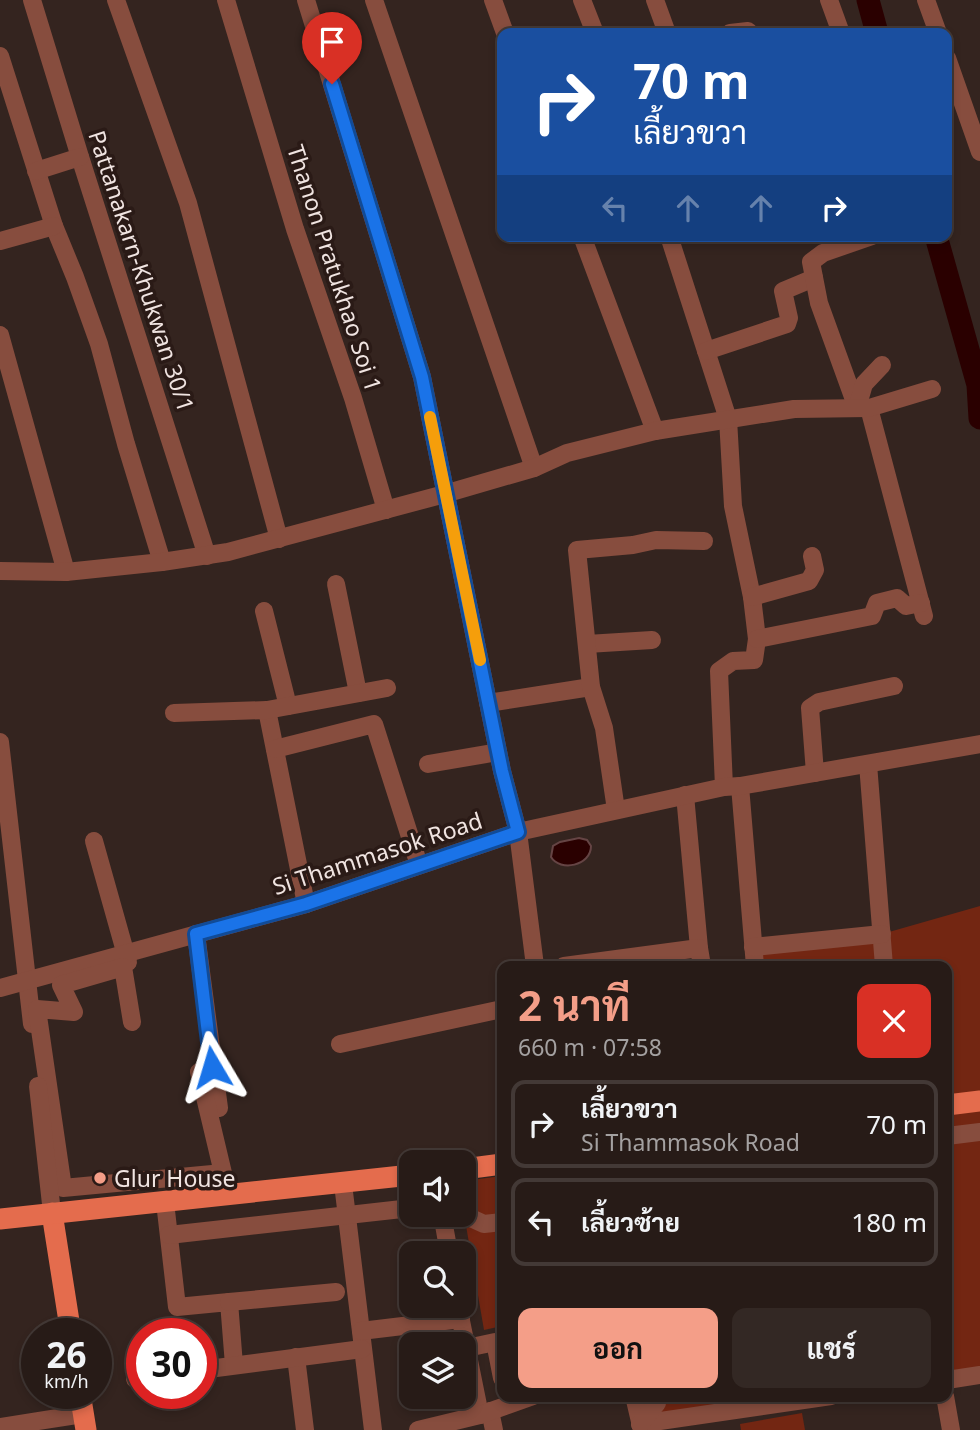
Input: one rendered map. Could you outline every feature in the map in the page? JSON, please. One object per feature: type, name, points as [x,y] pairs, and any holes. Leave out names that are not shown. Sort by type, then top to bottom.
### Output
[{"type":"main road","points":[[952,1104],[980,1101]]},
{"type":"main road","points":[[476,1165],[497,1155]]},
{"type":"main road","points":[[476,1167],[497,1165]]},
{"type":"main road","points":[[0,1219],[399,1177]]},
{"type":"main road","points":[[52,1213],[68,1318]]},
{"type":"street","name":"Pattanakarn-Khukwan 30/1","points":[[32,0],[207,556]]},
{"type":"street","points":[[116,0],[188,203],[279,539]]},
{"type":"street","name":"Thanon Pratukhao Soi 1","points":[[226,0],[295,229],[353,398],[386,510]]},
{"type":"street","points":[[306,0],[422,377],[498,752],[518,832],[534,961]]},
{"type":"street","points":[[374,0],[534,468]]},
{"type":"street","points":[[493,0],[503,28]]},
{"type":"street","points":[[582,0],[593,28]]},
{"type":"street","points":[[655,0],[665,28]]},
{"type":"street","points":[[828,0],[839,28]]},
{"type":"street","points":[[926,0],[936,28]]},
{"type":"street","points":[[0,56],[54,226],[99,344],[162,562]]},
{"type":"street","points":[[952,72],[980,152]]},
{"type":"street","points":[[36,171],[80,157]]},
{"type":"street","points":[[0,241],[54,226]]},
{"type":"street","points":[[584,242],[655,431]]},
{"type":"street","points":[[671,242],[728,419],[733,506],[757,639],[754,660],[733,661],[719,671],[754,961]]},
{"type":"street","points":[[757,639],[872,616],[877,603],[897,598],[906,606],[922,610],[863,408],[819,303],[814,278],[811,261],[856,242]]},
{"type":"street","points":[[706,351],[787,324],[789,318],[783,292],[814,278]]},
{"type":"street","points":[[0,335],[66,572]]},
{"type":"street","points":[[863,408],[864,384],[882,365]]},
{"type":"street","points":[[0,571],[66,572],[207,556],[446,494],[534,468],[567,453],[655,431],[794,409],[863,408],[932,389]]},
{"type":"street","points":[[616,810],[604,729],[591,687],[576,550],[633,545],[656,540],[704,541]]},
{"type":"street","points":[[751,597],[809,581],[815,570],[812,556]]},
{"type":"street","points":[[336,584],[358,693]]},
{"type":"street","points":[[264,611],[288,706]]},
{"type":"street","points":[[587,644],[652,640]]},
{"type":"street","points":[[815,773],[810,708],[819,702],[894,686]]},
{"type":"street","points":[[488,703],[591,687]]},
{"type":"street","points":[[174,713],[267,710],[387,688]]},
{"type":"street","points":[[267,710],[306,904]]},
{"type":"street","points":[[275,749],[374,724],[419,866]]},
{"type":"street","points":[[0,742],[52,1213]]},
{"type":"street","name":"Si Thammasok Road","points":[[0,988],[306,904],[518,832],[685,795],[980,744]]},
{"type":"street","points":[[428,764],[498,752]]},
{"type":"street","points":[[868,764],[884,961]]},
{"type":"street","points":[[685,795],[701,961]]},
{"type":"street","points":[[94,841],[127,953],[134,1020],[123,967],[61,985],[74,1012],[37,1009],[63,1188],[223,1173],[199,1072]]},
{"type":"street","points":[[196,934],[216,1093],[237,1195]]},
{"type":"street","points":[[753,947],[882,934]]},
{"type":"street","points":[[645,961],[699,948]]},
{"type":"street","points":[[340,1044],[497,1010]]},
{"type":"street","points":[[952,1135],[980,1132]]},
{"type":"street","points":[[343,1184],[373,1430]]},
{"type":"street","points":[[165,1202],[177,1307],[336,1292]]},
{"type":"street","points":[[169,1234],[399,1209]]},
{"type":"street","points":[[476,1220],[484,1224],[497,1223]]},
{"type":"street","points":[[229,1303],[234,1365]]},
{"type":"street","points":[[217,1368],[296,1357],[438,1318]]},
{"type":"street","points":[[476,1346],[497,1342]]},
{"type":"street","points":[[296,1357],[305,1430]]},
{"type":"street","points":[[952,1379],[980,1375]]},
{"type":"street","points":[[476,1380],[485,1413],[494,1430]]},
{"type":"street","points":[[418,1430],[485,1413],[505,1402]]},
{"type":"street","points":[[635,1402],[641,1427]]},
{"type":"street","points":[[641,1427],[657,1402]]},
{"type":"street","points":[[641,1427],[794,1402]]},
{"type":"street","points":[[946,1402],[951,1430]]},
{"type":"street","points":[[0,1427],[84,1422]]},
{"type":"shaded area","points":[[579,838],[587,840],[591,846],[586,858],[574,865],[555,862],[551,857],[553,846]]},
{"type":"shaded area","points":[[980,906],[980,1374],[952,1378],[952,961],[754,961],[753,948],[882,934]]},
{"type":"shaded area","points":[[497,1177],[497,1327],[484,1330],[476,1284],[476,1241],[469,1241],[466,1227],[476,1227],[476,1179]]},
{"type":"shaded area","points":[[635,1402],[792,1402],[640,1424]]},
{"type":"shaded area","points":[[802,1413],[805,1430],[741,1430],[740,1424]]},
{"type":"waterway","points":[[868,0],[876,28]]},
{"type":"waterway","points":[[938,242],[978,385],[980,418]]},
{"type":"slow traffic","points":[[430,417],[480,660]]},
{"type":"place","name":"Glur House","points":[[100,1178]]},
{"type":"route","points":[[212,1067],[196,934],[306,904],[518,832],[502,771],[422,377],[332,84]]}]
